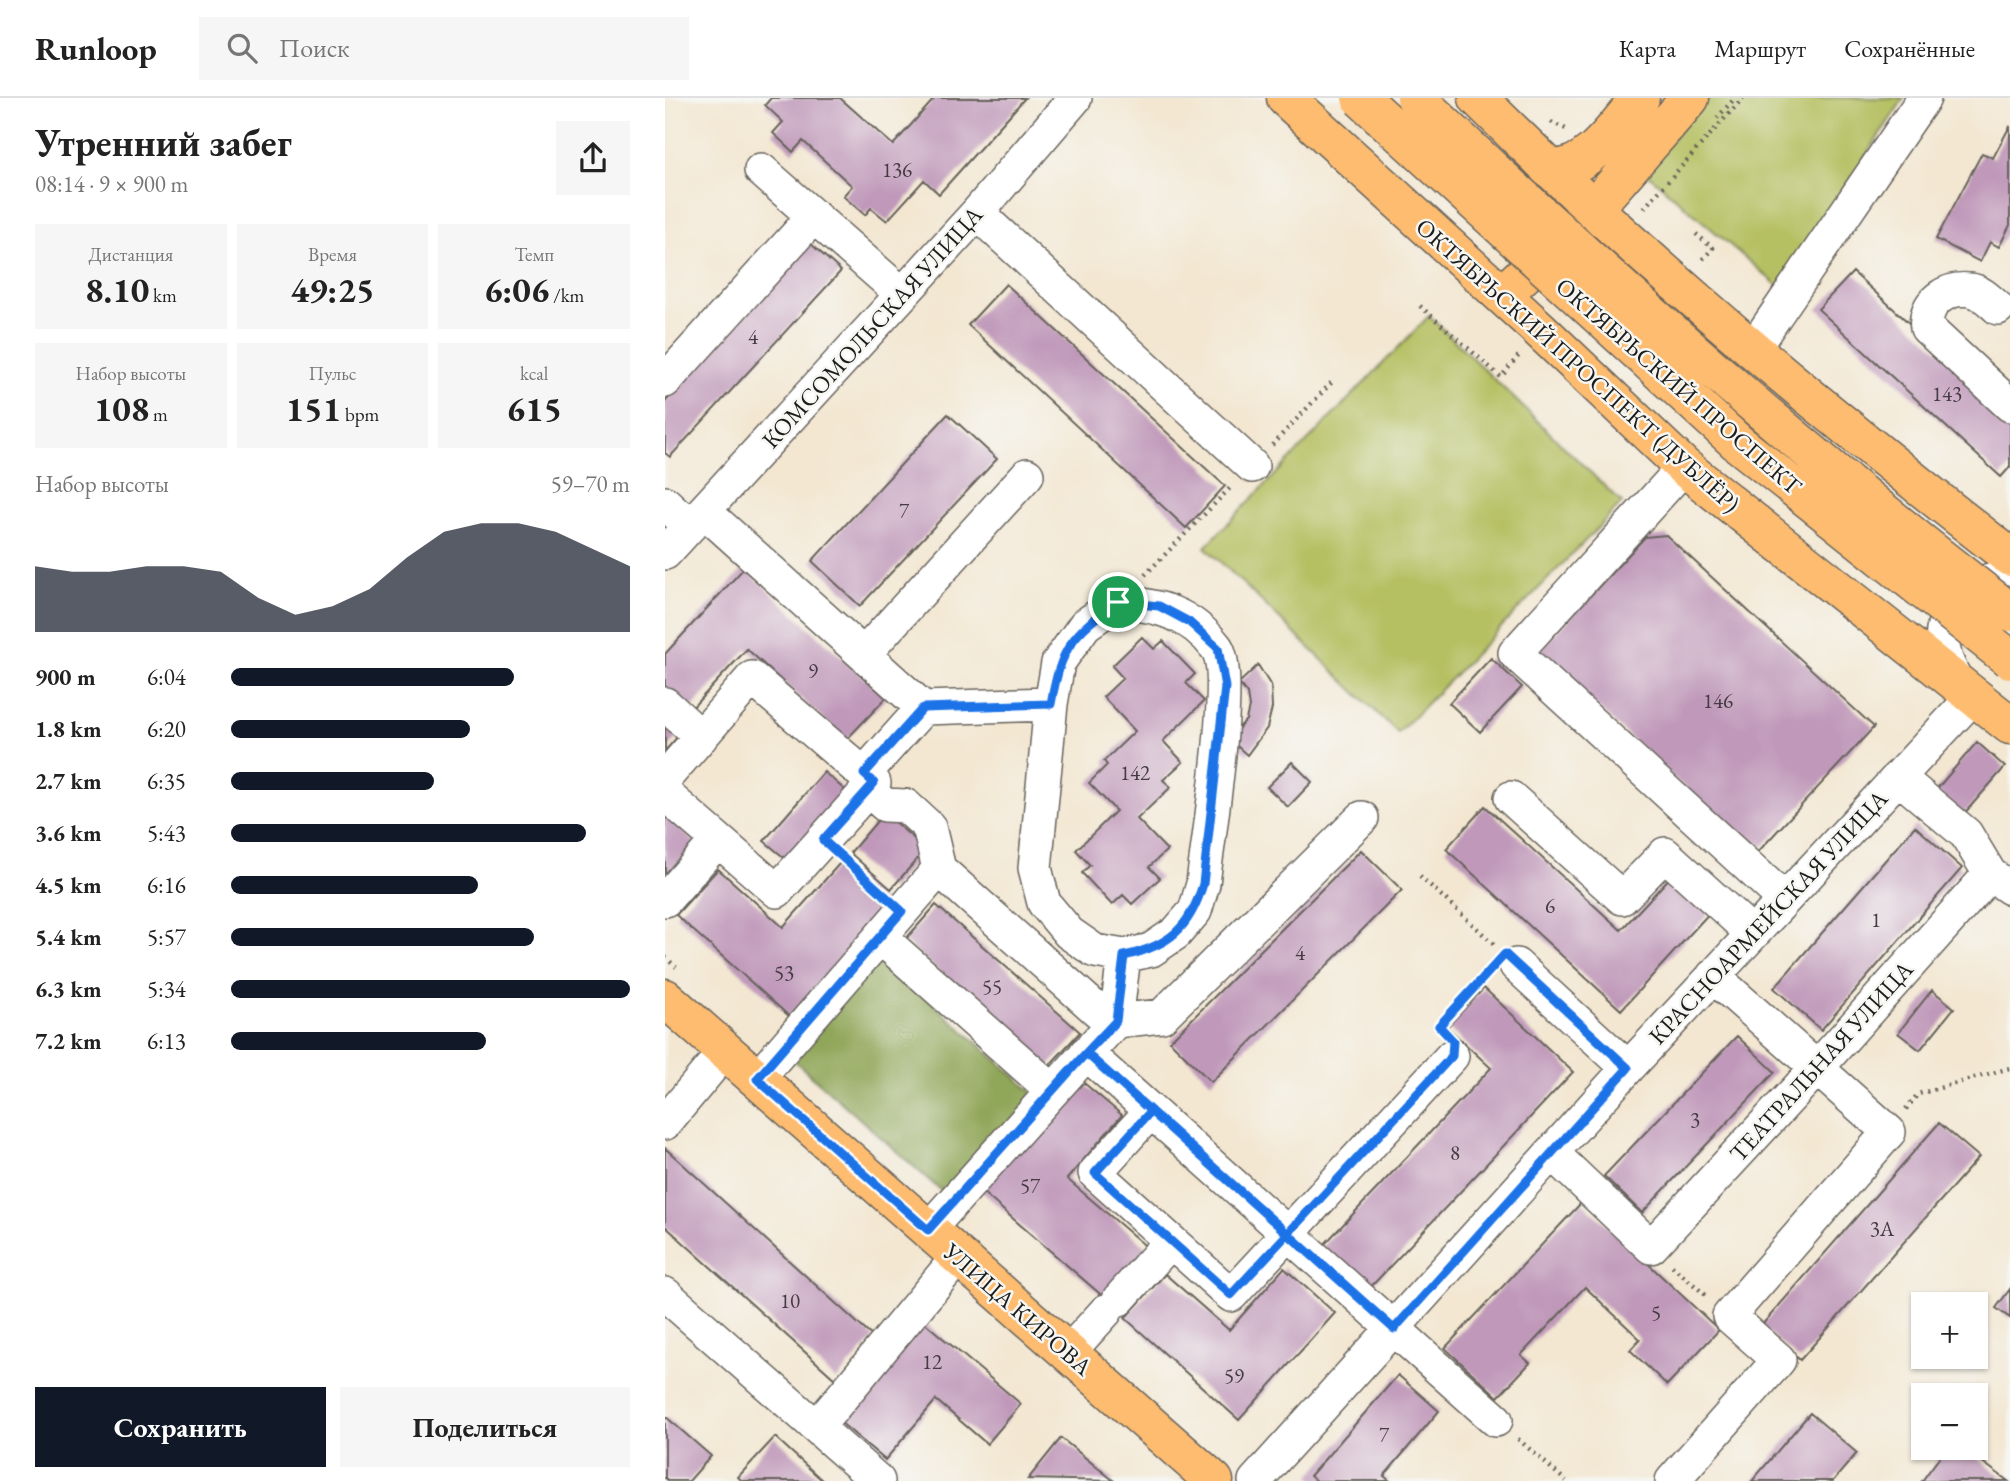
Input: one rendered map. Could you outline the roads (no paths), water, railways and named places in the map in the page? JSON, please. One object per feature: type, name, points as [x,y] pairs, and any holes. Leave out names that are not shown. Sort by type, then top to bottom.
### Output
[{"type":"main road","name":"ОКТЯБРЬСКИЙ ПРОСПЕКТ (ДУБЛЁР)","points":[[1286,98],[1502,295],[1684,467],[2010,725]]},
{"type":"main road","name":"ОКТЯБРЬСКИЙ ПРОСПЕКТ","points":[[1361,98],[1739,444],[2010,659]]},
{"type":"main road","name":"ОКТЯБРЬСКИЙ ПРОСПЕКТ","points":[[1416,98],[1512,188],[1761,409],[1934,554],[2010,612]]},
{"type":"main road","points":[[1478,98],[1548,168],[1752,350],[2010,557]]},
{"type":"main road","points":[[1548,168],[1559,170],[1570,166],[1599,145],[1640,98]]},
{"type":"main road","points":[[1502,295],[1594,208],[1691,98]]},
{"type":"main road","name":"УЛИЦА КИРОВА","points":[[665,998],[1214,1481]]},
{"type":"street","name":"КОМСОМОЛЬСКАЯ УЛИЦА","points":[[665,553],[977,213],[1075,98]]},
{"type":"street","points":[[1752,350],[1924,98]]},
{"type":"street","points":[[761,170],[902,294]]},
{"type":"street","points":[[977,213],[1252,466]]},
{"type":"street","points":[[665,381],[814,216]]},
{"type":"street","points":[[2006,307],[1970,289],[1955,291],[1940,295],[1930,307],[1926,318],[1927,328],[2010,405]]},
{"type":"street","points":[[1684,467],[1515,653],[1784,899]]},
{"type":"street","points":[[863,654],[1027,474]]},
{"type":"street","points":[[665,503],[697,518],[863,654],[923,708],[1051,704]]},
{"type":"street","points":[[1971,696],[1945,658],[1942,633],[1946,617],[1965,591],[1994,578],[2010,577]]},
{"type":"street","points":[[1118,602],[1159,606],[1189,622],[1218,648],[1225,687],[1203,884],[1195,911],[1176,933],[1151,950],[1124,956],[1095,951],[1069,933],[1044,903],[1035,868],[1051,704],[1058,663],[1085,625],[1118,602]]},
{"type":"street","points":[[665,778],[752,678],[866,782],[885,805],[906,806],[929,827],[939,869],[1107,1016],[1163,1016],[1362,818]]},
{"type":"street","name":"КРАСНОАРМЕЙСКАЯ УЛИЦА","points":[[1255,1481],[1628,1068],[1971,696]]},
{"type":"street","points":[[665,704],[701,737]]},
{"type":"street","points":[[665,794],[777,891],[823,840],[923,708]]},
{"type":"street","points":[[1898,777],[1966,834],[2000,881]]},
{"type":"street","points":[[1511,798],[1622,898],[1665,854],[1752,933]]},
{"type":"street","points":[[665,900],[718,840]]},
{"type":"street","points":[[757,1079],[939,869]]},
{"type":"street","name":"ТЕАТРАЛЬНАЯ УЛИЦА","points":[[1553,1154],[1651,1247],[1817,1068],[2000,881]]},
{"type":"street","points":[[880,937],[1052,1090]]},
{"type":"street","points":[[928,1230],[1086,1053],[1107,1016],[1124,956]]},
{"type":"street","points":[[1510,960],[1628,1068]]},
{"type":"street","points":[[1672,1481],[1779,1360],[1729,1316],[1889,1132],[1713,975]]},
{"type":"street","points":[[665,1123],[725,1051]]},
{"type":"street","points":[[1086,1053],[1496,1420]]},
{"type":"street","points":[[1151,1111],[1095,1173],[1231,1295],[1452,1056]]},
{"type":"street","points":[[1068,1353],[1171,1241]]},
{"type":"street","points":[[817,1427],[958,1256]]},
{"type":"street","points":[[665,1294],[878,1481]]}]
